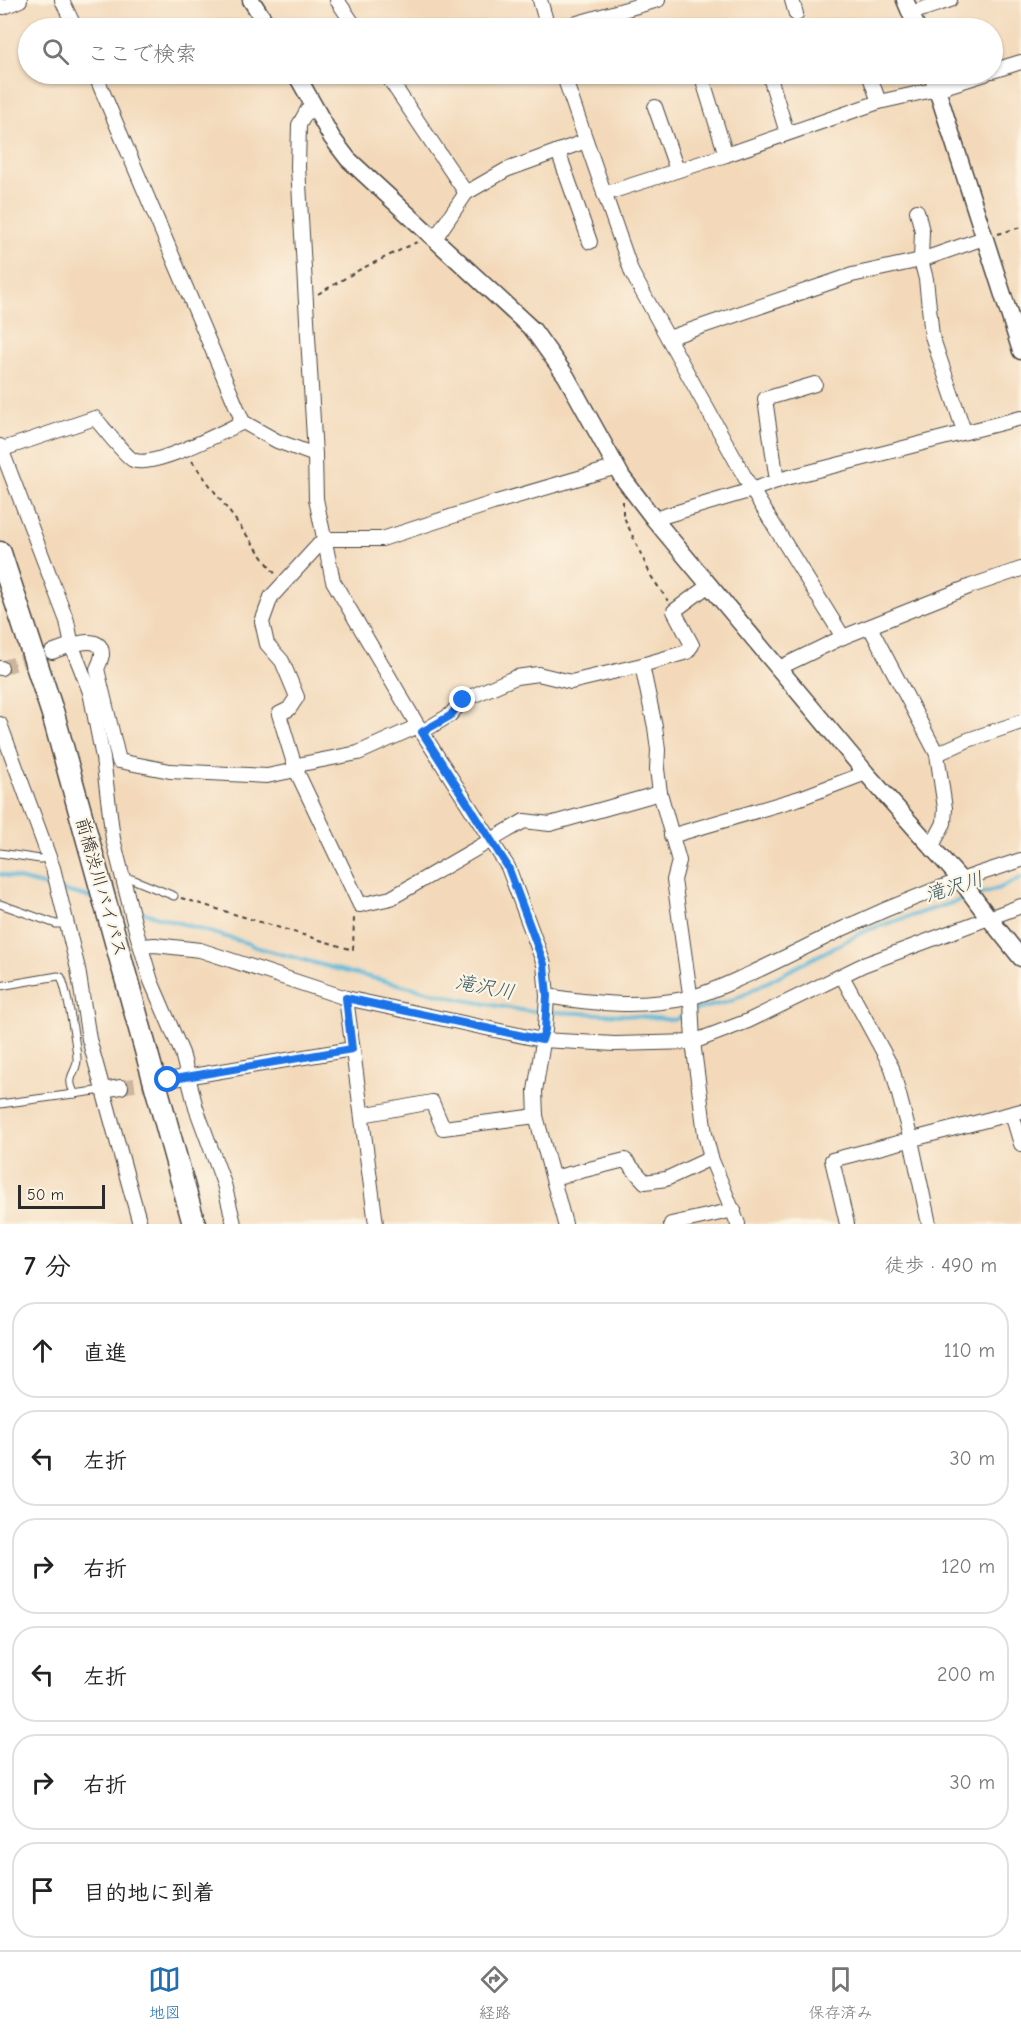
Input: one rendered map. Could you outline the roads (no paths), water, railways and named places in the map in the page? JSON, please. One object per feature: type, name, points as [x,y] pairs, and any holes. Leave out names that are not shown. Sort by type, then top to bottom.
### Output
[{"type":"highway","name":"前橋渋川バイパス","points":[[0,553],[53,714],[98,879],[131,938],[194,1224]]},
{"type":"street","points":[[0,6],[4,7],[20,0]]},
{"type":"street","points":[[62,0],[70,18]]},
{"type":"street","points":[[251,0],[263,18]]},
{"type":"street","points":[[337,0],[349,18]]},
{"type":"street","points":[[540,0],[545,18]]},
{"type":"street","points":[[591,18],[638,3],[658,0]]},
{"type":"street","points":[[911,14],[950,0]]},
{"type":"street","points":[[1003,68],[1021,62]]},
{"type":"street","points":[[99,84],[243,422],[276,441],[315,455]]},
{"type":"street","points":[[302,84],[332,138],[348,159],[533,330],[566,376],[620,472],[654,519],[866,773],[960,879],[1021,958]]},
{"type":"street","points":[[393,84],[466,193]]},
{"type":"street","points":[[566,84],[632,273],[752,490],[843,637]]},
{"type":"street","points":[[704,84],[726,155]]},
{"type":"street","points":[[772,84],[787,133]]},
{"type":"street","points":[[873,84],[879,102]]},
{"type":"street","points":[[604,194],[726,155],[927,84]]},
{"type":"street","points":[[936,84],[1021,351]]},
{"type":"street","points":[[312,102],[299,124],[298,167],[316,499],[333,581],[420,729],[508,867],[544,964],[547,999],[534,1091],[536,1116],[564,1224]]},
{"type":"street","points":[[655,107],[677,170]]},
{"type":"street","points":[[432,238],[466,193],[506,170],[586,141]]},
{"type":"street","points":[[558,151],[590,242]]},
{"type":"street","points":[[917,211],[922,231],[921,260],[926,279],[932,336],[964,431]]},
{"type":"street","points":[[668,338],[852,275],[921,260],[984,238]]},
{"type":"street","points":[[777,481],[765,399],[815,384]]},
{"type":"street","points":[[654,519],[777,481],[1021,417]]},
{"type":"street","points":[[234,1224],[224,1184],[196,1108],[174,1034],[131,938],[124,882],[114,838],[103,758],[90,692],[72,646],[67,621],[1,448],[96,418],[132,459],[143,462],[184,450],[243,422]]},
{"type":"street","points":[[620,472],[493,503],[382,539],[324,539],[271,597],[262,622],[267,644],[282,661],[297,697],[289,709],[279,714],[296,770],[360,905],[391,898],[524,821],[550,824],[660,793]]},
{"type":"street","points":[[779,669],[843,637],[971,586],[1021,569]]},
{"type":"street","points":[[52,652],[86,641],[94,642],[101,650],[102,657],[97,669],[119,761],[170,771],[267,776],[296,770],[302,764],[358,753],[420,729],[450,716],[463,700],[516,677],[538,674],[571,682],[687,652],[692,645],[674,611],[709,585]]},
{"type":"street","points":[[870,627],[937,754],[945,808],[944,823],[932,846]]},
{"type":"street","points":[[642,665],[655,727],[660,793],[679,861],[674,880],[691,999],[693,1042],[705,1134],[711,1158],[738,1224]]},
{"type":"street","points":[[937,754],[968,740],[1021,722]]},
{"type":"street","points":[[0,724],[51,863],[78,969],[89,1039],[140,1224]]},
{"type":"street","points":[[672,836],[800,798],[866,773]]},
{"type":"street","points":[[547,999],[632,1004],[691,999],[855,923],[960,879],[1021,860]]},
{"type":"street","points":[[131,938],[155,945],[200,950],[346,998],[543,1035],[615,1044],[693,1042],[732,1028],[863,965],[1021,906]]},
{"type":"street","points":[[842,976],[892,1068],[911,1140],[929,1224]]},
{"type":"street","points":[[346,998],[376,1224]]},
{"type":"street","points":[[168,1080],[352,1049]]},
{"type":"street","points":[[104,1090],[122,1087]]},
{"type":"street","points":[[362,1115],[432,1102],[442,1128],[536,1116]]},
{"type":"street","points":[[847,1224],[832,1160],[1016,1112],[1021,1144]]},
{"type":"street","points":[[553,1178],[626,1160],[645,1182],[666,1179],[711,1158]]},
{"type":"street","points":[[671,1224],[734,1210]]},
{"type":"lane","points":[[0,852],[51,863]]},
{"type":"lane","points":[[124,882],[132,879],[174,896]]},
{"type":"lane","points":[[0,904],[56,924],[66,919]]},
{"type":"lane","points":[[0,986],[61,977],[77,1060],[70,1079],[71,1088],[75,1094]]},
{"type":"lane","points":[[0,1104],[104,1090]]},
{"type":"waterway","name":"滝沢川","points":[[0,874],[53,888]]},
{"type":"waterway","name":"滝沢川","points":[[977,895],[998,889],[1021,878]]},
{"type":"waterway","name":"滝沢川","points":[[61,890],[97,899]]},
{"type":"waterway","name":"滝沢川","points":[[695,1010],[731,1001],[867,930],[967,898]]},
{"type":"waterway","name":"滝沢川","points":[[135,910],[255,947],[464,1000],[527,1011],[626,1015],[674,1020],[689,1013]]},
{"type":"tunnel","points":[[1,668],[39,656]]},
{"type":"tunnel","points":[[121,1087],[160,1081]]}]
